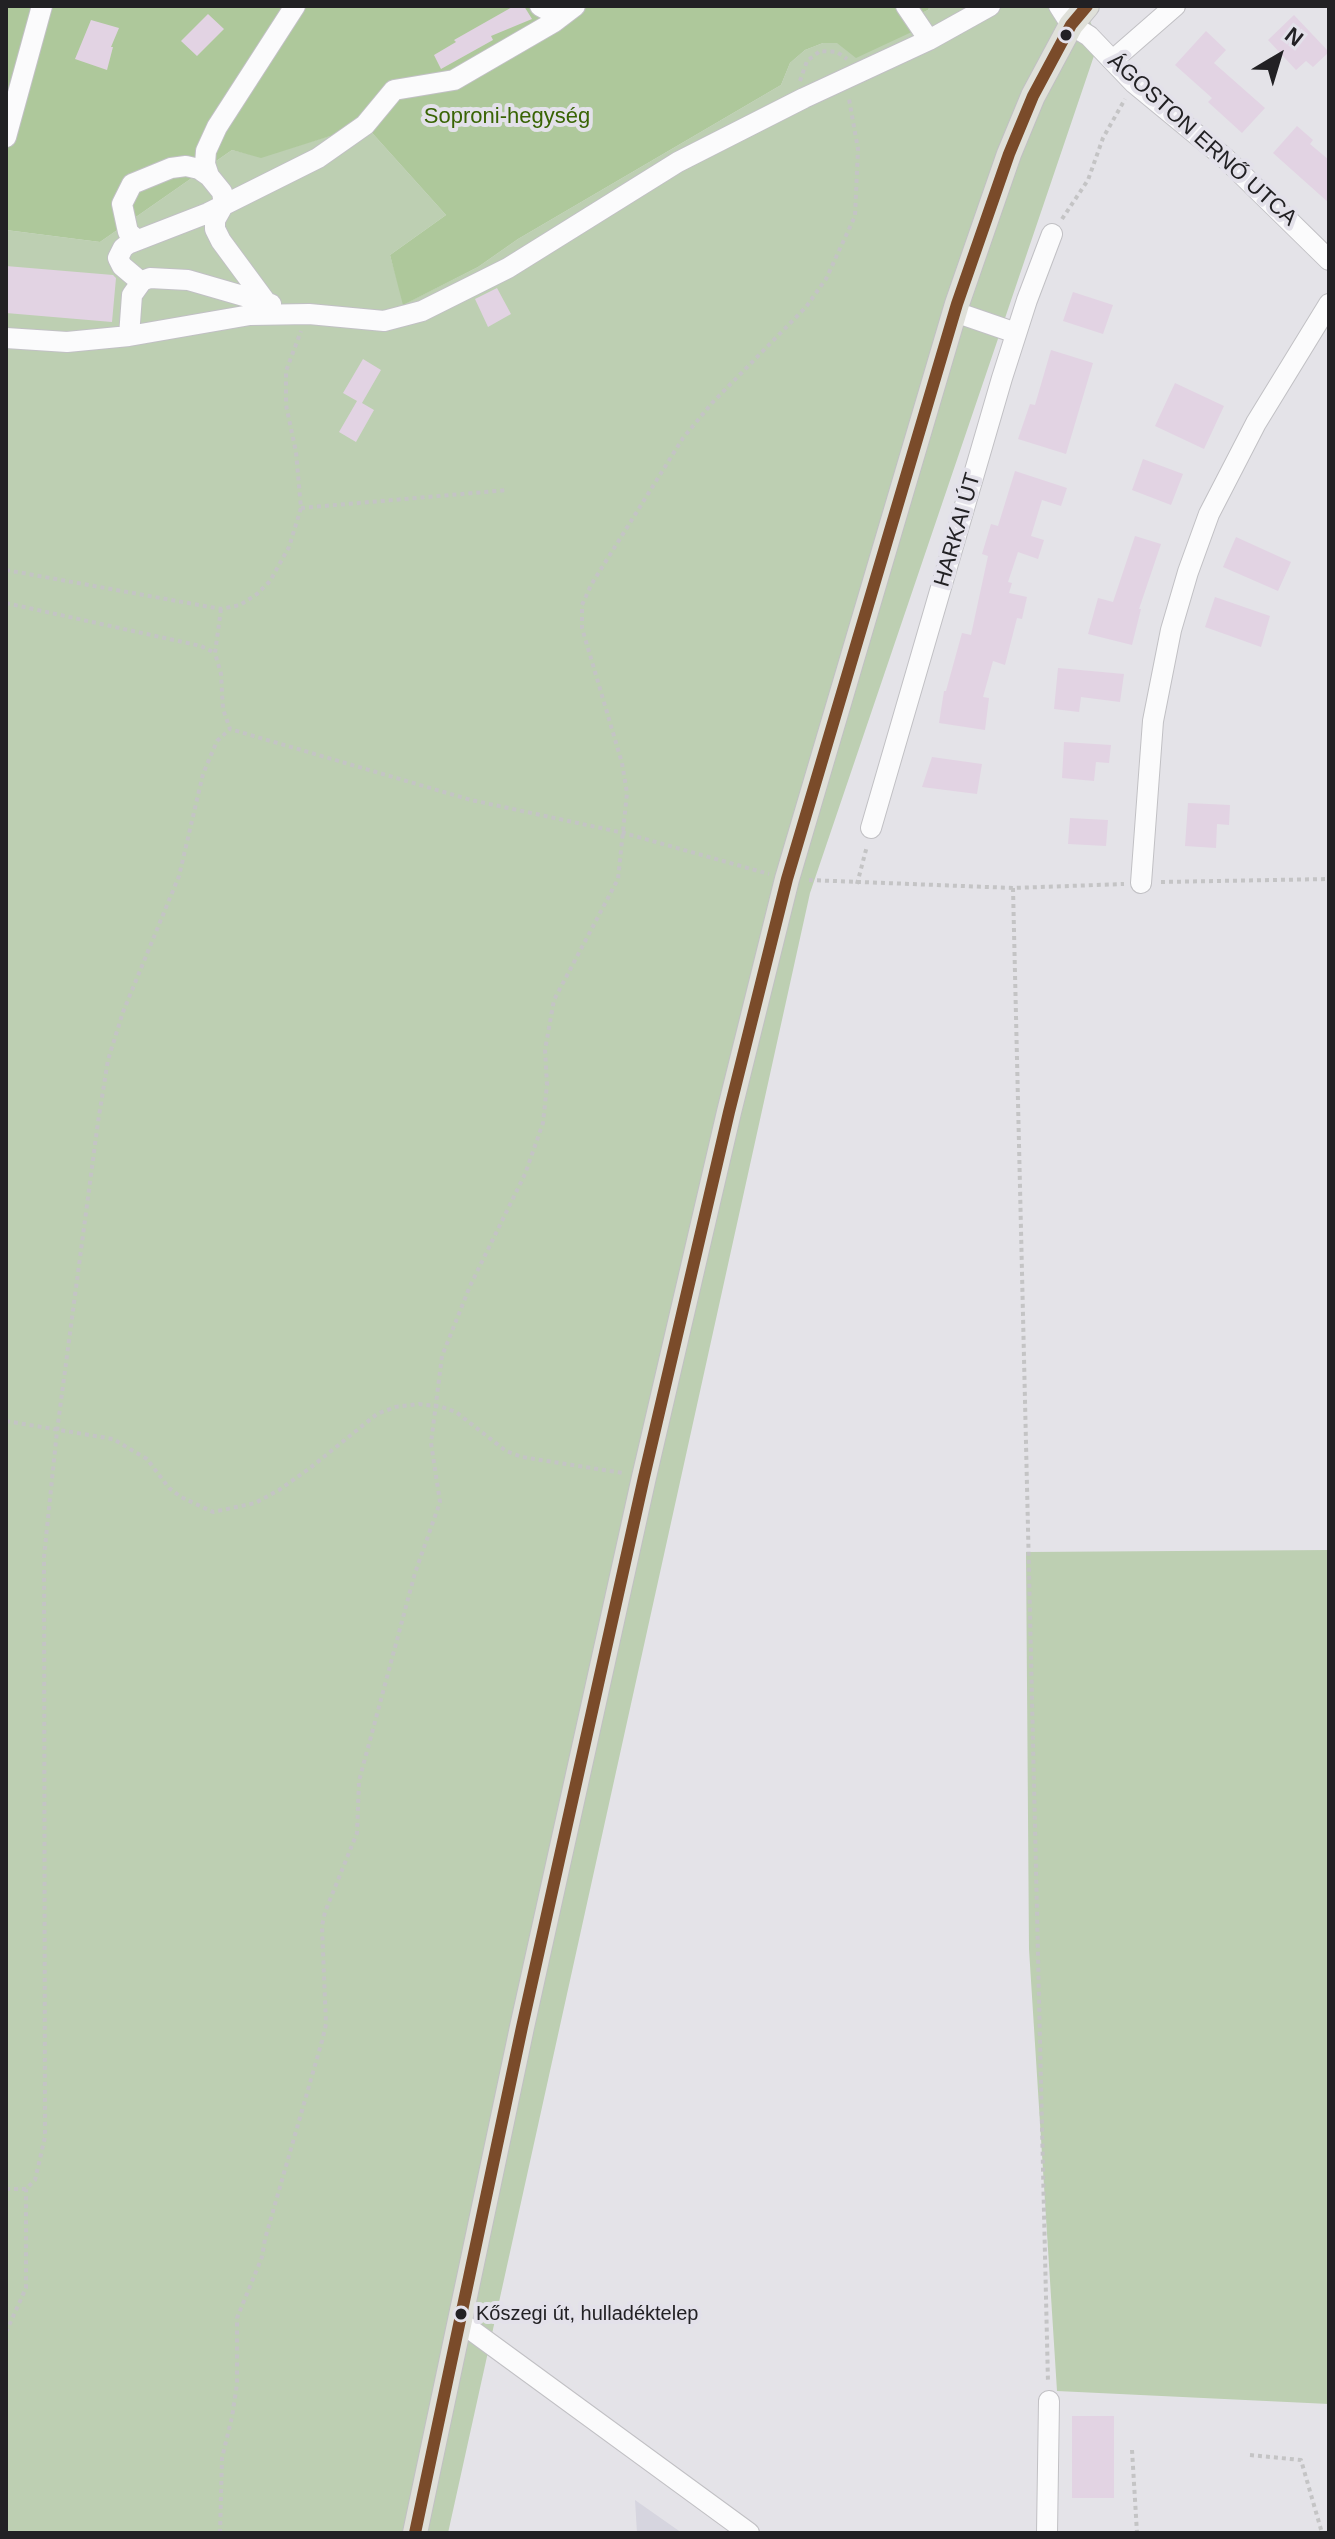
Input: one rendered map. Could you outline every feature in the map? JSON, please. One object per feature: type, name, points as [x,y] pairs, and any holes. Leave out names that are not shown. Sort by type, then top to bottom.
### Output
[{"type":"main road","points":[[415,2533],[644,1477],[787,879],[955,312],[1009,154],[1072,12]]},
{"type":"street","points":[[209,176],[205,164],[206,151],[217,127],[295,6]]},
{"type":"street","points":[[540,6],[568,12]]},
{"type":"street","points":[[906,6],[929,40]]},
{"type":"street","points":[[6,338],[67,342],[129,336],[250,315],[309,314],[384,321],[422,311],[508,268],[678,162],[804,98],[929,40],[964,13],[990,6]]},
{"type":"street","points":[[1113,60],[1175,6]]},
{"type":"street","points":[[6,137],[43,8]]},
{"type":"street","points":[[141,282],[122,266],[118,258],[123,248],[208,213],[318,158],[365,125],[394,90],[454,80],[568,12]]},
{"type":"street","name":"ÁGOSTON ERNŐ UTCA","points":[[1072,12],[1089,36],[1134,83],[1225,158],[1329,260]]},
{"type":"street","points":[[137,240],[128,232],[122,204],[132,184],[171,168],[186,166],[199,169],[222,192],[224,204],[215,220],[215,229],[266,302]]},
{"type":"street","name":"HARKAI ÚT","points":[[871,828],[1016,333],[1052,234]]},
{"type":"street","points":[[129,336],[132,295],[141,282],[158,276],[177,278],[309,314]]},
{"type":"street","points":[[1141,883],[1153,721],[1171,630],[1188,572],[1209,514],[1256,423],[1329,304]]},
{"type":"street","points":[[955,312],[1016,333]]},
{"type":"street","points":[[459,2321],[749,2533]]},
{"type":"street","points":[[1047,2533],[1049,2401]]},
{"type":"path","points":[[220,2533],[222,2458],[237,2384],[237,2318],[262,2257],[322,2041],[326,2024],[322,1926],[325,1912],[357,1833],[359,1781],[415,1573],[440,1502],[431,1443],[442,1356],[470,1286],[525,1174],[543,1123],[547,1085],[545,1050],[554,1000],[618,879],[627,793],[582,628],[582,605],[591,585],[683,438],[712,403],[806,307],[843,247],[855,216],[858,179],[858,149],[846,58],[837,52],[820,51],[812,55],[802,69],[800,81],[804,98]]},
{"type":"path","points":[[1052,234],[1088,180],[1103,138],[1134,83]]},
{"type":"path","points":[[6,570],[221,609],[240,605],[257,594],[270,581],[289,547],[301,508],[296,452],[286,405],[286,371],[309,314]]},
{"type":"path","points":[[301,508],[508,490]]},
{"type":"path","points":[[6,603],[201,646],[215,653]]},
{"type":"path","points":[[221,609],[215,653],[221,674],[223,709],[230,729]]},
{"type":"path","points":[[230,729],[471,800],[624,833],[787,879],[1013,888],[1329,879]]},
{"type":"path","points":[[6,2189],[26,2189],[35,2180],[45,2137],[44,1557],[82,1235],[108,1060],[123,1012],[179,876],[203,774],[217,741],[230,729]]},
{"type":"path","points":[[857,884],[871,828]]},
{"type":"path","points":[[1013,888],[1049,2401]]},
{"type":"path","points":[[6,1421],[113,1439],[147,1459],[169,1488],[181,1497],[213,1512],[255,1503],[279,1490],[377,1414],[395,1407],[434,1405],[456,1412],[506,1451],[522,1457],[644,1477]]},
{"type":"path","points":[[6,2332],[26,2288],[26,2189]]},
{"type":"path","points":[[1132,2450],[1137,2533]]},
{"type":"path","points":[[1250,2455],[1301,2460],[1322,2533]]},
{"type":"shaded area","points":[[635,2500],[682,2533],[637,2533]]},
{"type":"green space","name":"Soproni-hegység","points":[[6,6],[930,6],[909,19],[916,30],[856,58],[837,43],[823,43],[805,50],[790,63],[781,85],[518,239],[478,267],[403,305],[390,255],[446,215],[365,125],[261,158],[232,150],[100,242],[6,230]]},
{"type":"green space","points":[[930,6],[1083,6],[1099,41],[810,893],[448,2533],[6,2533],[6,230],[100,242],[232,150],[261,157],[365,125],[446,215],[390,255],[404,304],[478,267],[518,239],[781,85],[790,63],[805,50],[823,43],[837,43],[908,19],[928,10]]},
{"type":"green space","points":[[1329,1550],[1329,2404],[1057,2391],[1029,1949],[1026,1552]]},
{"type":"building","points":[[514,6],[524,6],[532,19],[491,36],[493,40],[441,69],[434,55]]},
{"type":"building","points":[[208,14],[224,29],[197,56],[181,41]]},
{"type":"building","points":[[1294,15],[1329,52],[1313,67],[1306,61],[1296,70],[1268,40]]},
{"type":"building","points":[[91,20],[119,28],[111,47],[107,70],[75,59]]},
{"type":"building","points":[[1206,31],[1226,50],[1214,63],[1265,108],[1242,133],[1208,102],[1212,98],[1175,65]]},
{"type":"building","points":[[1297,126],[1313,140],[1310,144],[1329,160],[1329,203],[1273,153]]},
{"type":"building","points":[[6,266],[113,275],[116,278],[112,322],[6,313]]},
{"type":"building","points":[[497,288],[511,314],[488,327],[475,299]]},
{"type":"building","points":[[1073,292],[1113,305],[1103,334],[1063,321]]},
{"type":"building","points":[[1051,350],[1093,363],[1066,454],[1018,439],[1030,404],[1035,405]]},
{"type":"building","points":[[363,359],[381,370],[362,403],[374,410],[356,442],[339,432],[357,401],[343,393]]},
{"type":"building","points":[[1175,383],[1224,406],[1204,449],[1155,426]]},
{"type":"building","points":[[1143,459],[1183,474],[1171,505],[1132,490]]},
{"type":"building","points":[[1015,471],[1067,488],[1061,506],[1042,500],[1031,536],[1044,540],[1038,559],[1018,552],[1008,582],[1012,583],[1009,593],[1027,597],[1022,619],[1017,618],[1005,665],[993,661],[983,697],[989,698],[985,730],[939,723],[944,691],[962,633],[971,635],[988,556],[982,554],[991,524],[998,526]]},
{"type":"building","points":[[1135,536],[1161,544],[1139,609],[1132,645],[1088,634],[1098,598],[1113,602]]},
{"type":"building","points":[[1236,537],[1291,562],[1278,591],[1223,567]]},
{"type":"building","points":[[1215,597],[1270,616],[1261,647],[1205,627]]},
{"type":"building","points":[[1058,668],[1124,674],[1120,702],[1081,697],[1079,712],[1054,709]]},
{"type":"building","points":[[1064,742],[1111,745],[1109,763],[1096,762],[1094,781],[1062,778]]},
{"type":"building","points":[[932,757],[982,764],[977,794],[922,787]]},
{"type":"building","points":[[1188,803],[1230,805],[1229,825],[1217,824],[1216,848],[1185,846]]},
{"type":"building","points":[[1070,818],[1108,820],[1106,846],[1068,844]]},
{"type":"building","points":[[1072,2416],[1114,2416],[1114,2498],[1072,2498]]},
{"type":"transit line","points":[[415,2533],[522,2027],[644,1477],[787,879],[957,304],[1009,154],[1033,96],[1071,25],[1087,6]]},
{"type":"place","name":"Kőszegi út, hulladéktelep","points":[[461,2314]]}]
